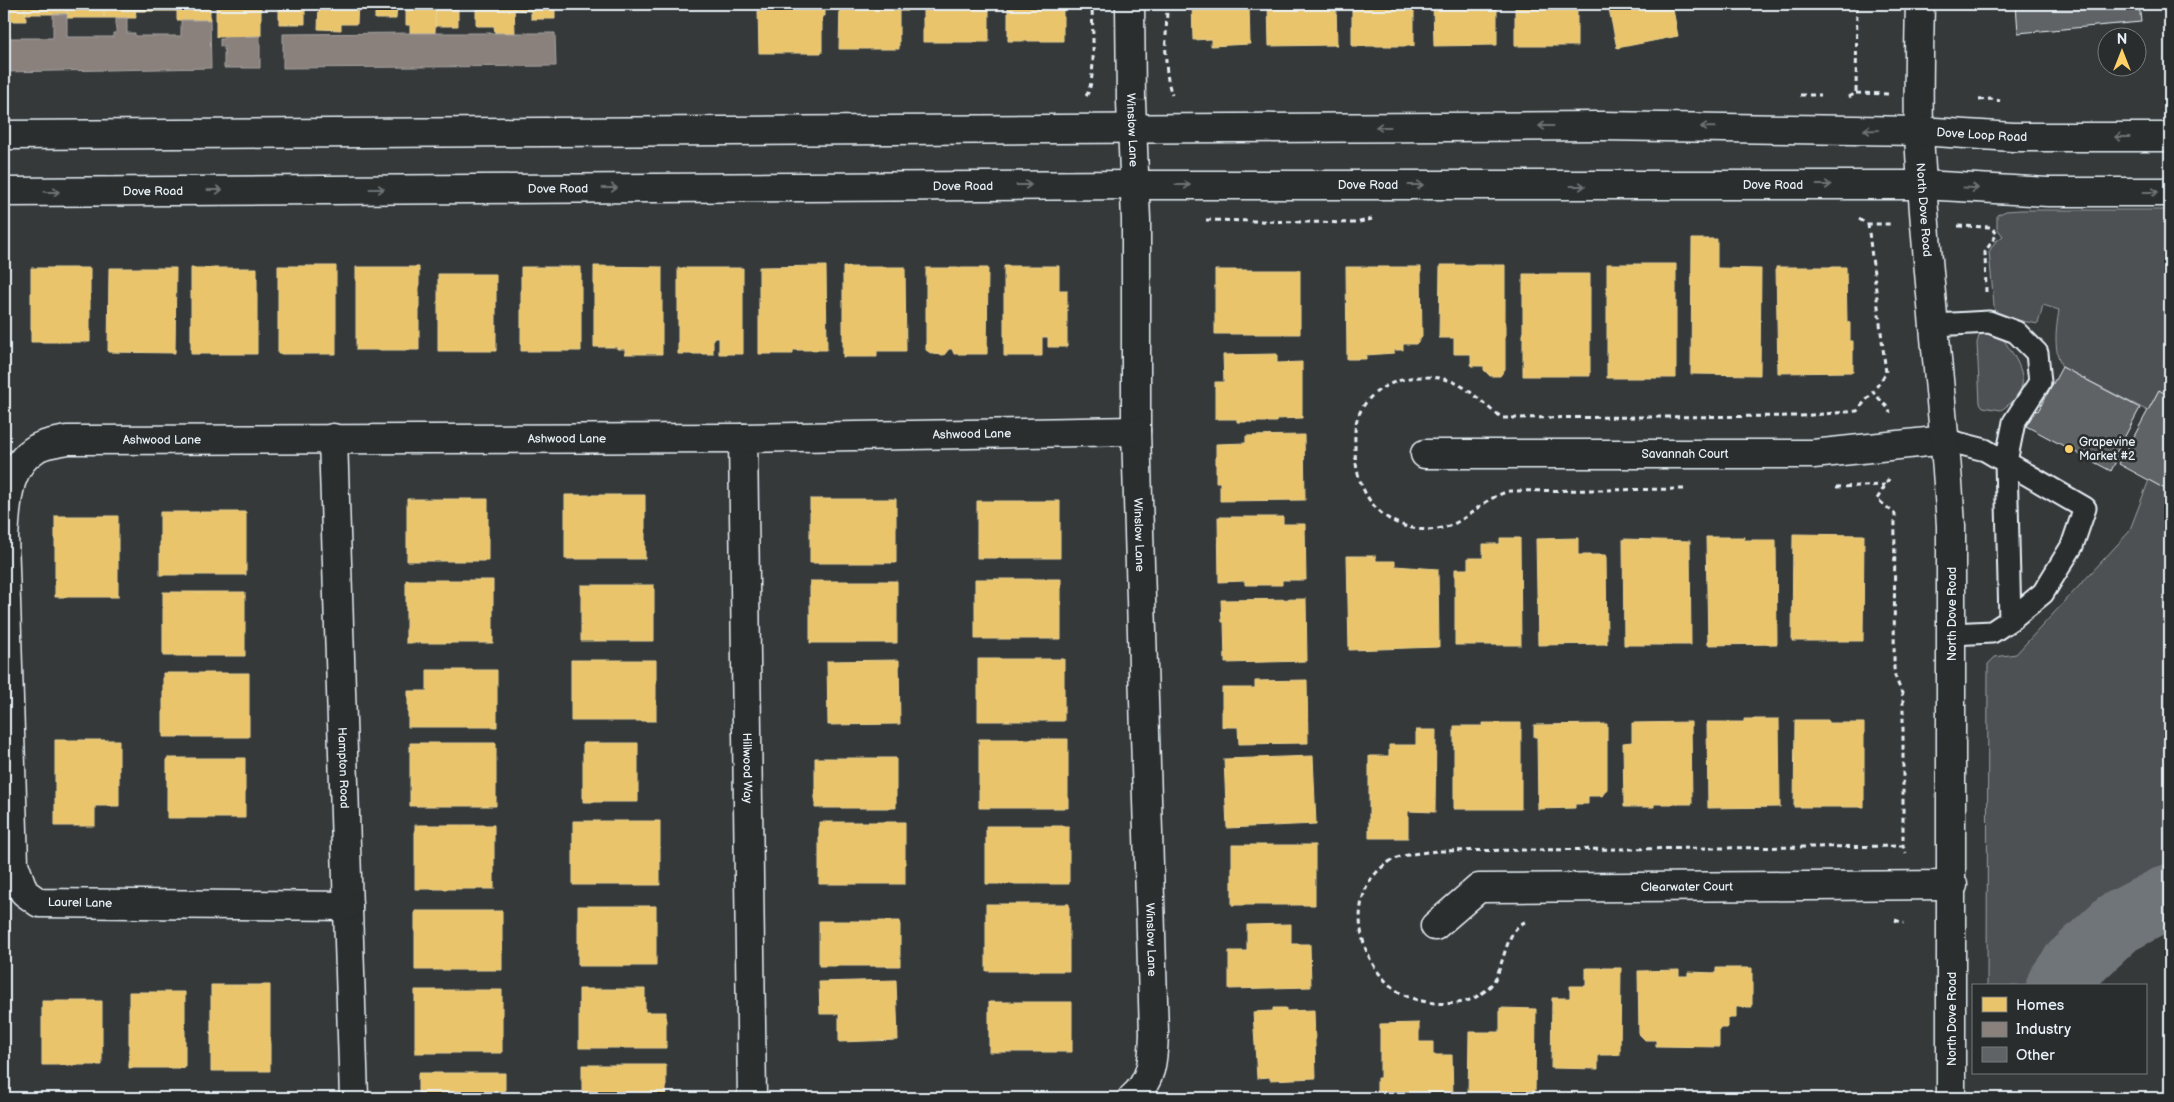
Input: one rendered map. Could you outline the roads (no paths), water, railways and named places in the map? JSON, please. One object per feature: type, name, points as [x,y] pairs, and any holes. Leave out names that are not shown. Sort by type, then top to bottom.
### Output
[{"type":"street","name":"Winslow Lane","points":[[1130,4],[1135,185],[1136,431],[1154,1024],[1153,1065],[1143,1089],[1132,1098]]},
{"type":"street","name":"Dove Loop Road","points":[[1920,4],[1919,131],[2013,136],[2170,136]]},
{"type":"street","points":[[4,136],[1601,126],[1919,131]]},
{"type":"street","name":"North Dove Road","points":[[1919,131],[1922,185],[1946,440],[1951,526],[1953,885],[1951,1098]]},
{"type":"street","name":"Dove Road","points":[[4,192],[1135,185],[1922,185]]},
{"type":"street","points":[[1922,185],[2048,192],[2170,192]]},
{"type":"street","name":"Ashwood Lane","points":[[14,476],[19,464],[37,448],[67,440],[743,438],[1136,431]]},
{"type":"street","name":"Hampton Road","points":[[333,438],[354,1098]]},
{"type":"street","name":"Hillwood Way","points":[[743,438],[752,1098]]},
{"type":"street","name":"Savannah Court","points":[[1425,454],[1813,454],[1946,440]]},
{"type":"street","name":"Laurel Lane","points":[[14,476],[8,489],[4,546],[14,864],[24,892],[39,903],[348,906]]},
{"type":"street","name":"Clearwater Court","points":[[1435,926],[1479,888],[1953,885]]},
{"type":"lane","points":[[1935,325],[1989,322],[2016,332],[2037,353],[2040,382],[2014,422],[2006,462],[2010,620]]},
{"type":"lane","points":[[1946,440],[1985,450],[2085,508],[2072,546],[2043,593],[1992,632],[1952,634]]},
{"type":"waterway","points":[[2059,984],[2072,966],[2118,923],[2170,896]]},
{"type":"place","name":"Grapevine Market #2","points":[[2069,449]]}]
